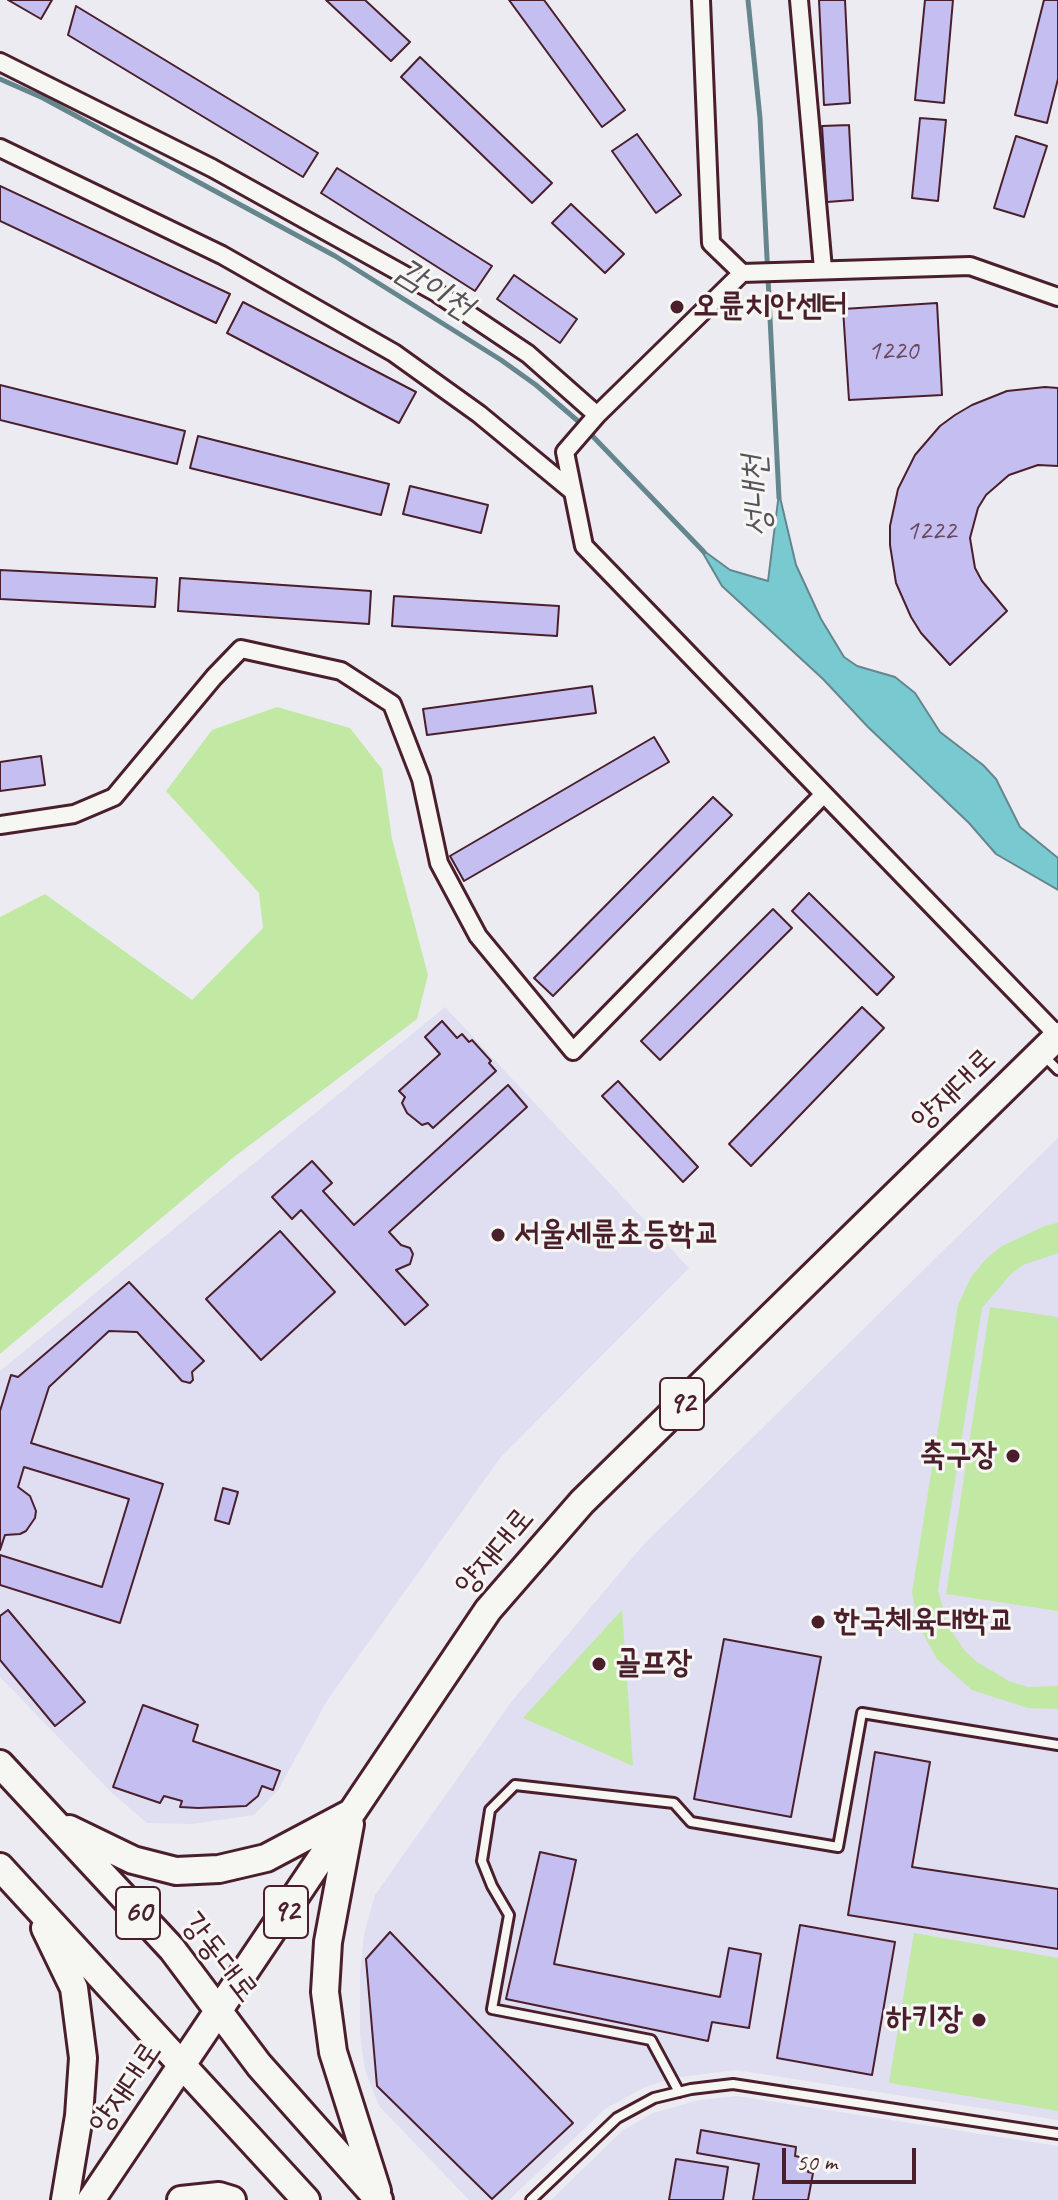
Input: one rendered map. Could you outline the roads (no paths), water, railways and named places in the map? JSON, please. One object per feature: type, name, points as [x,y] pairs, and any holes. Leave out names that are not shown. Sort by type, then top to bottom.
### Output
[{"type":"main road","name":"양재대로","points":[[91,2200],[488,1610],[582,1502],[1054,1048]]},
{"type":"main road","name":"강동대로","points":[[0,1764],[172,1949],[259,2065],[380,2200]]},
{"type":"main road","points":[[53,1821],[133,1860],[184,1870],[219,1869],[266,1858],[352,1813]]},
{"type":"main road","points":[[352,1813],[328,1942],[325,1992],[333,2052],[380,2200]]},
{"type":"main road","name":"60","points":[[0,1867],[306,2200]]},
{"type":"main road","points":[[0,1881],[24,1893],[51,1937],[74,1988],[83,2058],[79,2116],[65,2200]]},
{"type":"main road","points":[[181,2200],[219,2196],[232,2200]]},
{"type":"street","points":[[701,0],[711,243],[742,273]]},
{"type":"street","points":[[799,0],[823,269]]},
{"type":"street","points":[[0,62],[212,168],[437,293],[528,354],[597,415]]},
{"type":"street","points":[[0,148],[222,255],[394,353],[479,414],[571,490]]},
{"type":"street","points":[[1054,1048],[823,795],[584,546],[565,452],[597,415],[742,273],[970,266],[1058,297]]},
{"type":"street","points":[[0,825],[74,814],[114,797],[241,649],[341,671],[392,704],[421,779],[439,863],[478,936],[573,1051],[823,795]]},
{"type":"lane","points":[[679,2092],[651,2040],[492,2009],[509,1915],[482,1861],[490,1810],[515,1785],[674,1803],[691,1822],[838,1847],[862,1713],[1058,1745]]},
{"type":"lane","points":[[531,2200],[617,2118],[654,2098],[733,2084],[1058,2134]]},
{"type":"water","name":"성내천","points":[[779,493],[796,565],[821,619],[844,657],[857,666],[895,677],[915,693],[940,732],[996,779],[1020,827],[1058,858],[1058,890],[996,854],[969,823],[868,727],[823,679],[722,586],[700,548],[730,570],[768,581]]},
{"type":"waterway","name":"성내천","points":[[748,0],[760,118],[779,498]]},
{"type":"waterway","name":"감이천","points":[[0,79],[43,98],[335,256],[501,360],[579,422],[704,552]]},
{"type":"place","name":"오륜치안센터","points":[[677,307]]},
{"type":"place","name":"서울세륜초등학교","points":[[498,1235]]},
{"type":"place","name":"축구장","points":[[1013,1456]]},
{"type":"place","name":"한국체육대학교","points":[[818,1622]]},
{"type":"place","name":"골프장","points":[[599,1664]]},
{"type":"place","name":"하키장","points":[[979,2020]]}]
